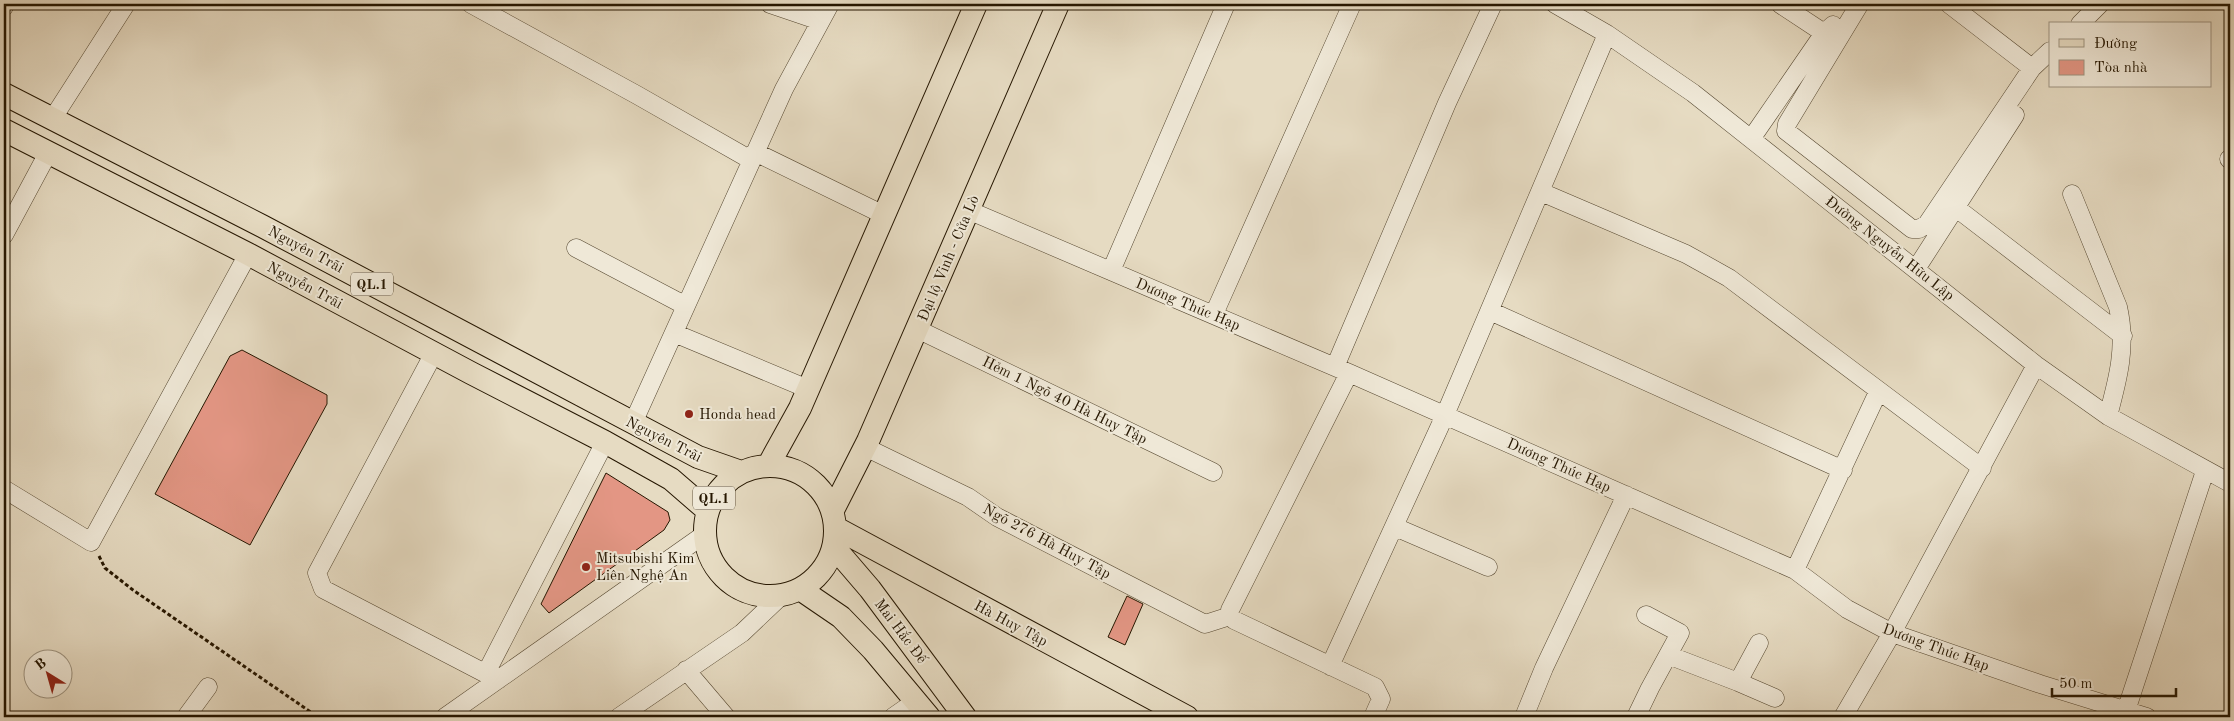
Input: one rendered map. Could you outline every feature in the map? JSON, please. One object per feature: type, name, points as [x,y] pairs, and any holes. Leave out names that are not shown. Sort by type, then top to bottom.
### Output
[{"type":"main road","points":[[768,466],[808,389],[976,4]]},
{"type":"main road","name":"Đại lộ Vinh - Cửa Lò","points":[[834,528],[865,447],[1058,4]]},
{"type":"main road","name":"Nguyên Trãi","points":[[4,94],[262,226],[698,457],[741,472]]},
{"type":"main road","name":"Nguyễn Trãi","points":[[4,130],[248,254],[434,354],[605,442]]},
{"type":"main road","points":[[248,254],[262,226]]},
{"type":"main road","name":"QL.1","points":[[605,442],[671,479],[708,510]]},
{"type":"main road","name":"QL.1","points":[[791,592],[763,596],[745,592],[729,582],[716,568],[708,552],[705,534],[708,510],[714,498],[726,483],[741,472],[759,466],[777,466],[796,470],[812,480],[824,493],[834,528]]},
{"type":"main road","points":[[791,592],[815,579],[827,564],[834,528]]},
{"type":"main road","name":"Mai Hắc Đế","points":[[834,528],[870,589],[965,717]]},
{"type":"main road","name":"Hà Huy Tập","points":[[834,528],[1187,717]]},
{"type":"main road","name":"Mai Hắc Đế","points":[[791,592],[842,616],[922,709]]},
{"type":"street","points":[[53,118],[126,4]]},
{"type":"street","points":[[471,4],[753,156],[884,215]]},
{"type":"street","points":[[770,4],[820,21]]},
{"type":"street","points":[[633,423],[792,72],[830,4]]},
{"type":"street","points":[[1111,271],[1226,4]]},
{"type":"street","points":[[1214,314],[1352,4]]},
{"type":"street","points":[[1373,717],[1382,699],[1380,692],[1375,687],[1234,620],[1230,616],[1230,610],[1342,370],[1447,103],[1493,4]]},
{"type":"street","name":"Đường Nguyễn Hữu Lập","points":[[1555,4],[1607,34],[1693,92],[2036,365],[2108,416],[2230,483]]},
{"type":"street","points":[[1780,4],[1824,33]]},
{"type":"street","points":[[1751,139],[1824,33],[1860,4]]},
{"type":"street","points":[[1860,4],[1787,124],[1786,131],[1912,229],[1920,229],[1927,224],[2032,68],[2049,52]]},
{"type":"street","points":[[1949,4],[2032,68]]},
{"type":"street","points":[[2082,22],[2100,4]]},
{"type":"street","points":[[1330,666],[1445,415],[1607,34]]},
{"type":"street","points":[[1916,269],[2015,115]]},
{"type":"street","points":[[4,235],[48,152]]},
{"type":"street","points":[[1541,192],[1670,246],[1712,267],[1749,292],[1878,392],[1982,468]]},
{"type":"street","points":[[2072,194],[2118,307],[2123,336],[2122,360],[2108,416]]},
{"type":"street","points":[[1955,207],[2123,336]]},
{"type":"street","name":"Dương Thúc Hạp","points":[[968,210],[1214,314],[1795,570],[1847,609],[1892,633],[2125,714],[2148,717]]},
{"type":"street","points":[[576,248],[686,306]]},
{"type":"street","points":[[4,489],[91,542],[248,254]]},
{"type":"street","points":[[1490,311],[1843,470]]},
{"type":"street","name":"Hẻm 1 Ngõ 40 Hà Huy Tập","points":[[917,329],[1213,472]]},
{"type":"street","points":[[674,333],[808,389]]},
{"type":"street","points":[[434,354],[317,573],[323,589],[492,677]]},
{"type":"street","points":[[1842,717],[1892,633],[2036,365]]},
{"type":"street","points":[[1795,570],[1878,392]]},
{"type":"street","points":[[492,677],[605,442]]},
{"type":"street","name":"Ngõ 276 Hà Huy Tập","points":[[865,447],[968,497],[997,517],[1204,624],[1230,616]]},
{"type":"street","points":[[2125,714],[2206,471]]},
{"type":"street","points":[[1524,717],[1544,668],[1626,495]]},
{"type":"street","points":[[1395,527],[1488,567]]},
{"type":"street","points":[[445,717],[492,677],[705,534]]},
{"type":"street","points":[[619,717],[742,633],[791,592]]},
{"type":"street","points":[[1636,717],[1680,632],[1646,615]]},
{"type":"street","points":[[1738,682],[1758,643]]},
{"type":"street","points":[[1668,655],[1775,698]]},
{"type":"street","points":[[686,670],[726,717]]},
{"type":"street","points":[[186,717],[208,687]]},
{"type":"street","points":[[893,717],[922,709]]},
{"type":"path","points":[[91,542],[105,568],[133,590],[318,717]]},
{"type":"building","points":[[242,350],[327,395],[327,404],[250,545],[155,494],[230,356]]},
{"type":"building","name":"Mitsubishi Kim Liên Nghệ An","points":[[606,473],[668,512],[670,520],[664,530],[549,613],[541,604]]},
{"type":"building","points":[[1127,596],[1143,604],[1125,645],[1108,637]]},
{"type":"place","name":"Honda head","points":[[689,414]]},
{"type":"place","name":"Mitsubishi Kim Liên Nghệ An","points":[[586,567]]}]
